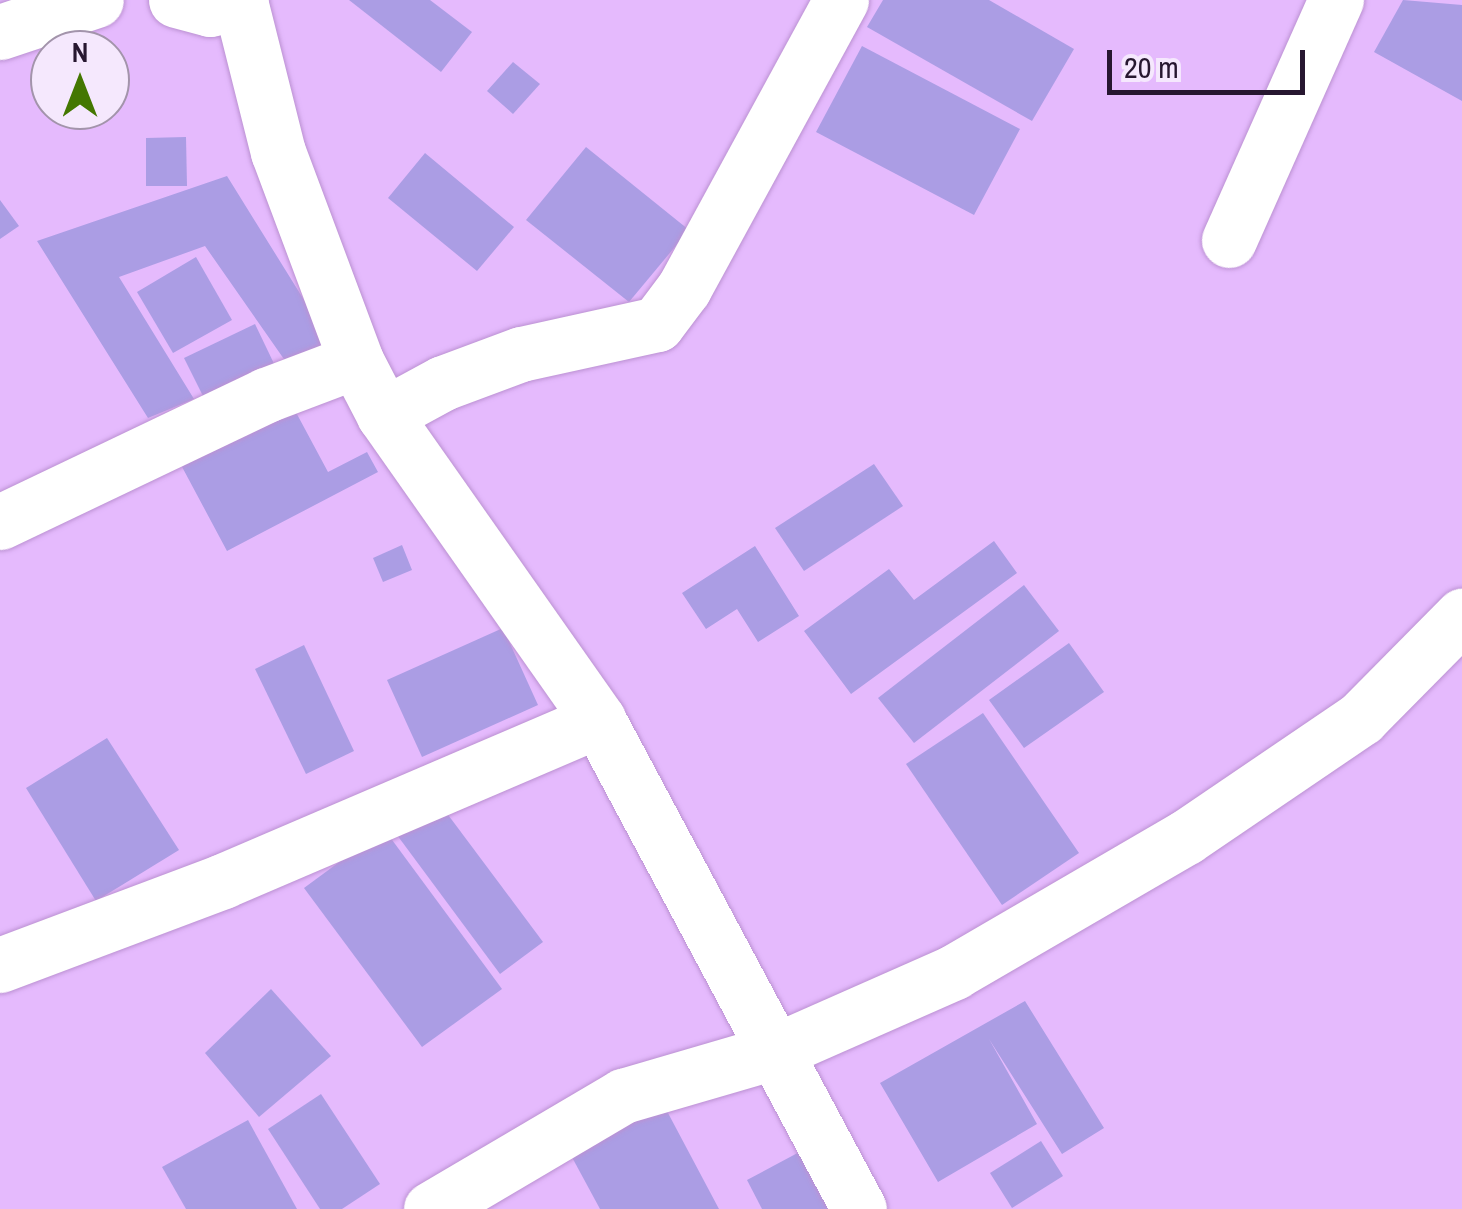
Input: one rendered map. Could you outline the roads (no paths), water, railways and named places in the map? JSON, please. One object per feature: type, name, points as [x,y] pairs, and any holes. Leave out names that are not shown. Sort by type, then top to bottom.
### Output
[{"type":"street","points":[[0,32],[96,0]]},
{"type":"street","points":[[176,0],[210,9],[240,0],[278,152],[356,361],[384,414],[598,720],[859,1209]]},
{"type":"street","points":[[384,414],[443,383],[521,354],[657,324],[684,288],[841,0]]},
{"type":"street","points":[[1230,240],[1336,0]]},
{"type":"street","points":[[0,522],[266,395],[356,361]]},
{"type":"street","points":[[431,1209],[623,1096],[773,1052],[954,972],[1186,838],[1361,718],[1462,616]]},
{"type":"street","points":[[0,965],[222,881],[598,720]]}]
